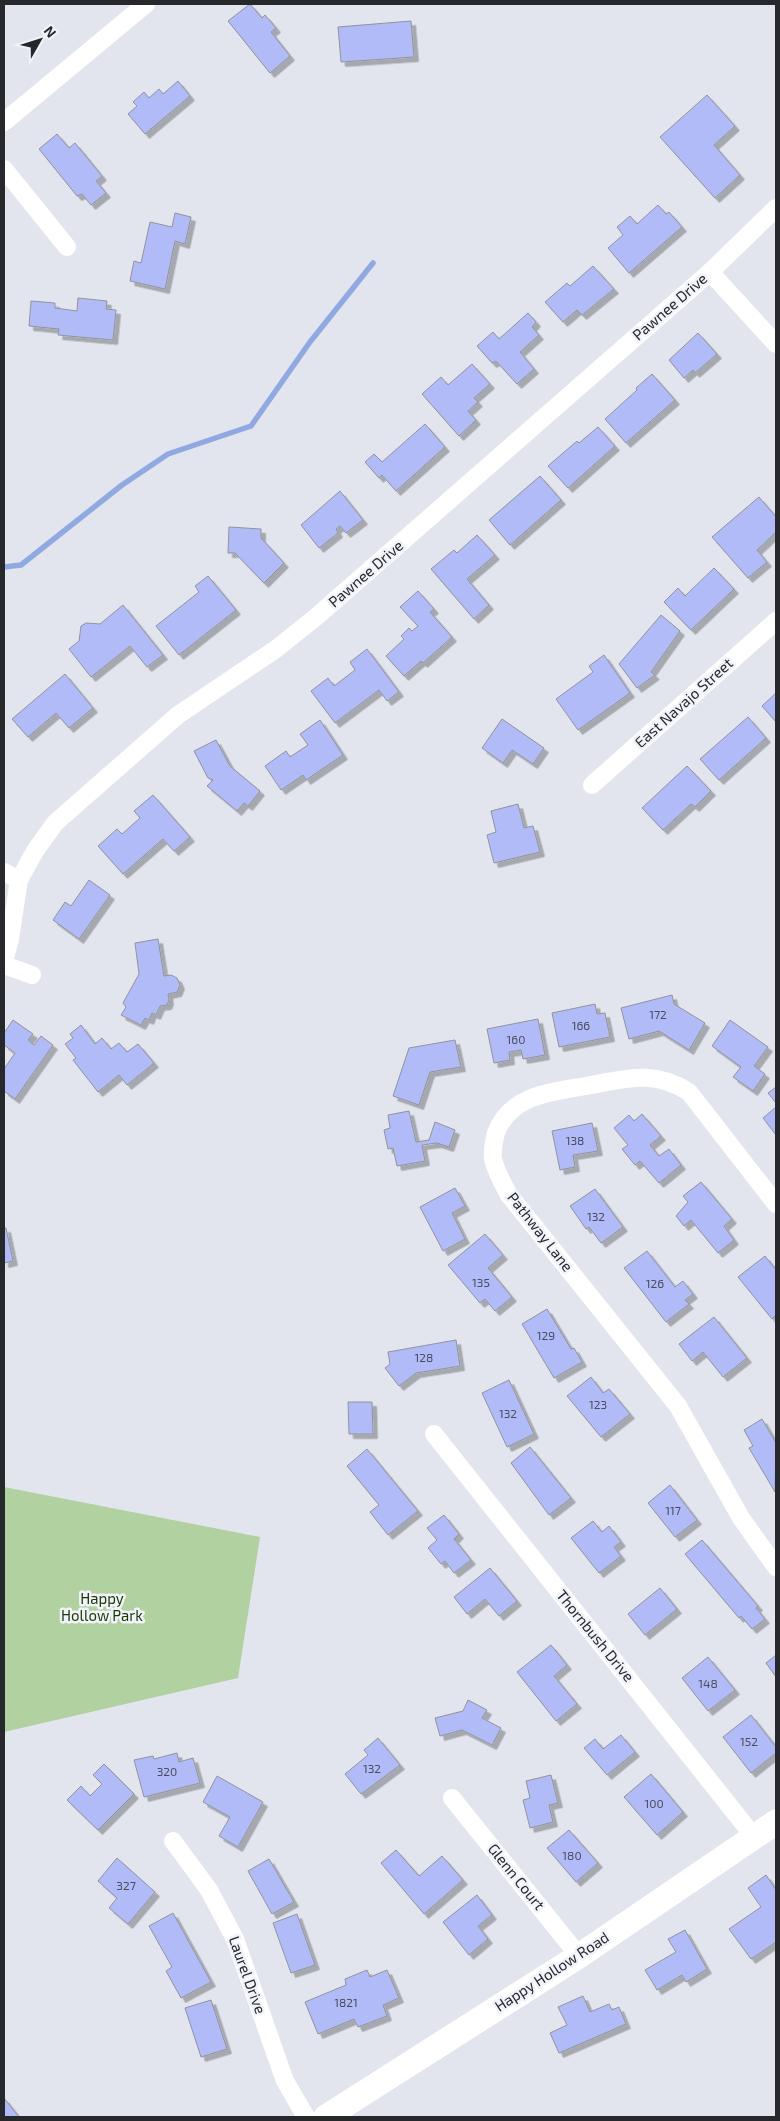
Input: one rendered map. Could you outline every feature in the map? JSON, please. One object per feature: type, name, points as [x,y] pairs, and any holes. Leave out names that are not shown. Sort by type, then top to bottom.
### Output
[{"type":"main road","name":"Happy Hollow Road","points":[[326,2117],[579,1956],[756,1838],[776,1822]]},
{"type":"street","points":[[4,122],[146,4]]},
{"type":"street","points":[[4,169],[67,247]]},
{"type":"street","name":"Pawnee Drive","points":[[4,963],[11,876],[35,851],[55,823],[178,715],[276,649],[316,617],[710,272],[776,208]]},
{"type":"street","points":[[710,272],[776,344]]},
{"type":"street","name":"East Navajo Street","points":[[592,785],[776,621]]},
{"type":"street","points":[[4,963],[32,975]]},
{"type":"street","name":"Pathway Lane","points":[[776,1204],[688,1092],[674,1083],[657,1078],[639,1076],[544,1093],[524,1100],[509,1111],[499,1126],[493,1142],[493,1159],[509,1194],[678,1406],[741,1518],[776,1567]]},
{"type":"street","name":"Thornbush Drive","points":[[434,1434],[756,1838]]},
{"type":"street","name":"Glenn Court","points":[[452,1798],[579,1956]]},
{"type":"street","name":"Laurel Drive","points":[[173,1840],[209,1890],[235,1939],[285,2081],[306,2117]]},
{"type":"green space","name":"Happy Hollow Park","points":[[4,1487],[260,1537],[238,1678],[4,1732]]},
{"type":"building","points":[[250,4],[262,18],[265,15],[276,28],[271,32],[290,56],[270,73],[228,21]]},
{"type":"building","points":[[411,21],[414,57],[341,62],[338,27]]},
{"type":"building","points":[[178,81],[190,96],[145,134],[128,114],[137,106],[133,102],[144,92],[149,98],[159,89],[163,94]]},
{"type":"building","points":[[707,95],[735,126],[714,145],[740,175],[715,198],[660,137]]},
{"type":"building","points":[[57,134],[69,148],[75,143],[102,176],[96,181],[106,193],[91,205],[82,194],[77,196],[39,149]]},
{"type":"building","points":[[658,205],[666,214],[669,212],[682,227],[629,273],[608,248],[623,235],[617,227],[630,216],[637,224]]},
{"type":"building","points":[[175,213],[191,217],[185,244],[175,241],[165,289],[130,281],[134,261],[141,263],[150,222],[172,227]]},
{"type":"building","points":[[593,266],[614,289],[582,315],[577,310],[563,322],[545,302],[567,283],[570,286]]},
{"type":"building","points":[[78,298],[107,301],[106,309],[116,310],[113,340],[58,335],[59,329],[29,326],[31,301],[55,303],[55,308],[77,311]]},
{"type":"building","points":[[528,313],[536,322],[532,327],[539,335],[520,352],[534,369],[517,384],[496,361],[492,363],[477,346],[493,332],[499,339]]},
{"type":"building","points":[[698,333],[717,354],[695,373],[693,370],[684,378],[669,360]]},
{"type":"building","points":[[472,364],[490,384],[474,398],[478,402],[468,411],[476,420],[459,436],[422,394],[441,377],[448,385]]},
{"type":"building","points":[[652,374],[675,400],[626,443],[605,419]]},
{"type":"building","points":[[425,424],[445,447],[396,491],[382,475],[379,478],[365,462],[374,454],[382,462]]},
{"type":"building","points":[[598,427],[615,446],[568,488],[548,466],[577,441],[579,443]]},
{"type":"building","points":[[540,476],[561,500],[510,545],[489,520]]},
{"type":"building","points":[[340,491],[363,520],[346,533],[340,526],[336,529],[338,533],[319,548],[301,525]]},
{"type":"building","points":[[759,497],[776,517],[776,532],[757,550],[767,562],[748,578],[712,537]]},
{"type":"building","points":[[229,527],[261,529],[261,538],[284,563],[264,583],[235,553],[228,553]]},
{"type":"building","points":[[477,535],[495,555],[467,579],[489,605],[474,619],[431,569],[454,550],[457,553]]},
{"type":"building","points":[[714,568],[734,589],[691,630],[664,602],[678,588],[685,596]]},
{"type":"building","points":[[208,576],[236,610],[179,655],[156,626],[199,592],[195,586]]},
{"type":"building","points":[[418,591],[434,609],[430,612],[452,637],[423,663],[421,661],[404,676],[386,656],[404,639],[401,636],[409,628],[412,631],[418,626],[400,607]]},
{"type":"building","points":[[123,605],[163,655],[147,667],[130,646],[91,677],[69,649],[79,641],[81,626],[86,623],[100,624]]},
{"type":"building","points":[[661,615],[680,631],[651,672],[655,675],[637,688],[619,664]]},
{"type":"building","points":[[367,649],[399,692],[387,701],[379,690],[335,723],[311,691],[328,678],[334,686],[355,670],[350,662]]},
{"type":"building","points":[[604,655],[630,693],[578,730],[556,699],[593,672],[589,666]]},
{"type":"building","points":[[65,674],[93,708],[69,728],[56,713],[28,737],[12,719]]},
{"type":"building","points":[[776,693],[776,722],[762,706]]},
{"type":"building","points":[[748,717],[766,738],[719,780],[700,759]]},
{"type":"building","points":[[502,719],[544,748],[533,764],[512,750],[503,763],[482,748]]},
{"type":"building","points":[[320,720],[343,755],[306,780],[303,775],[281,790],[265,766],[286,751],[290,757],[308,745],[300,734]]},
{"type":"building","points":[[216,740],[230,766],[260,791],[248,806],[244,803],[237,811],[207,786],[213,780],[208,778],[194,751]]},
{"type":"building","points":[[687,766],[711,791],[695,807],[691,804],[663,830],[642,808]]},
{"type":"building","points":[[153,795],[190,837],[174,851],[163,839],[123,874],[98,846],[117,829],[122,834],[140,818],[134,811]]},
{"type":"building","points":[[518,804],[524,828],[533,826],[540,852],[494,863],[487,835],[496,832],[491,811]]},
{"type":"building","points":[[89,880],[110,895],[79,939],[53,920],[65,902],[71,906]]},
{"type":"building","points":[[158,939],[164,976],[171,975],[177,978],[180,985],[177,992],[168,994],[169,1000],[167,1005],[160,1006],[156,1015],[152,1013],[149,1020],[145,1018],[141,1025],[121,1015],[126,1007],[123,1003],[139,974],[135,943]]},
{"type":"building","points":[[672,995],[674,1004],[705,1023],[689,1050],[659,1031],[629,1039],[621,1008]]},
{"type":"building","points":[[595,1004],[597,1014],[605,1013],[610,1037],[559,1047],[552,1013]]},
{"type":"building","points":[[538,1019],[545,1055],[523,1059],[521,1050],[509,1052],[510,1060],[494,1063],[487,1029]]},
{"type":"building","points":[[13,1020],[33,1034],[28,1040],[34,1045],[41,1036],[53,1045],[15,1099],[4,1091],[4,1069],[15,1053],[4,1045],[4,1033]]},
{"type":"building","points":[[730,1020],[768,1047],[754,1066],[765,1074],[753,1091],[733,1077],[741,1067],[712,1046]]},
{"type":"building","points":[[81,1025],[95,1044],[102,1038],[111,1049],[119,1043],[127,1052],[138,1044],[154,1063],[127,1085],[119,1075],[98,1092],[73,1060],[76,1058],[65,1044],[73,1038],[70,1034]]},
{"type":"building","points":[[455,1040],[461,1067],[430,1072],[419,1105],[393,1096],[409,1048]]},
{"type":"building","points":[[776,1087],[776,1103],[768,1093]]},
{"type":"building","points":[[776,1107],[776,1135],[763,1118]]},
{"type":"building","points":[[409,1111],[416,1142],[429,1140],[435,1122],[455,1130],[449,1147],[437,1143],[422,1145],[425,1161],[397,1166],[393,1148],[388,1149],[384,1130],[390,1128],[388,1115]]},
{"type":"building","points":[[642,1114],[661,1136],[650,1145],[659,1156],[669,1149],[681,1165],[659,1183],[640,1161],[635,1165],[622,1149],[628,1145],[614,1128],[629,1115],[634,1121]]},
{"type":"building","points":[[592,1123],[598,1151],[573,1155],[575,1167],[560,1170],[552,1131]]},
{"type":"building","points":[[701,1182],[732,1219],[724,1226],[734,1240],[718,1253],[691,1220],[684,1226],[676,1216],[688,1202],[683,1196]]},
{"type":"building","points":[[455,1188],[465,1206],[452,1213],[465,1239],[443,1251],[420,1207]]},
{"type":"building","points":[[595,1189],[623,1227],[601,1243],[589,1227],[586,1229],[570,1206]]},
{"type":"building","points":[[4,1228],[6,1228],[13,1261],[4,1263]]},
{"type":"building","points":[[485,1234],[503,1255],[488,1268],[512,1297],[495,1311],[485,1299],[480,1303],[448,1265]]},
{"type":"building","points":[[647,1251],[675,1287],[683,1281],[693,1294],[685,1300],[689,1304],[666,1322],[624,1268]]},
{"type":"building","points":[[765,1256],[776,1270],[776,1315],[772,1319],[738,1277]]},
{"type":"building","points":[[547,1309],[571,1349],[574,1348],[582,1362],[554,1378],[522,1324]]},
{"type":"building","points":[[714,1317],[747,1358],[723,1377],[703,1352],[692,1361],[679,1344]]},
{"type":"building","points":[[456,1340],[460,1366],[416,1373],[399,1386],[385,1368],[390,1364],[388,1352]]},
{"type":"building","points":[[591,1377],[603,1393],[609,1389],[630,1414],[601,1437],[567,1396]]},
{"type":"building","points":[[509,1380],[534,1434],[507,1447],[482,1393]]},
{"type":"building","points":[[348,1402],[372,1402],[373,1434],[349,1434]]},
{"type":"building","points":[[762,1419],[776,1443],[775,1492],[749,1448],[753,1446],[744,1430]]},
{"type":"building","points":[[530,1447],[571,1498],[549,1515],[511,1463]]},
{"type":"building","points":[[367,1449],[418,1511],[388,1535],[370,1512],[379,1505],[347,1466]]},
{"type":"building","points":[[670,1485],[697,1520],[675,1537],[648,1503]]},
{"type":"building","points":[[444,1515],[459,1534],[454,1539],[471,1560],[454,1573],[445,1561],[441,1564],[428,1548],[437,1540],[427,1528]]},
{"type":"building","points":[[593,1521],[602,1532],[609,1526],[621,1542],[614,1547],[621,1556],[599,1573],[571,1538]]},
{"type":"building","points":[[702,1540],[758,1606],[756,1608],[765,1619],[752,1629],[741,1616],[739,1618],[685,1554]]},
{"type":"building","points":[[490,1568],[517,1601],[499,1616],[485,1599],[467,1614],[454,1597]]},
{"type":"building","points":[[660,1588],[677,1609],[645,1635],[628,1614]]},
{"type":"building","points":[[551,1645],[567,1665],[554,1676],[577,1704],[556,1721],[517,1672]]},
{"type":"building","points":[[776,1655],[776,1677],[766,1663]]},
{"type":"building","points":[[708,1657],[735,1690],[708,1711],[682,1678]]},
{"type":"building","points":[[468,1700],[487,1710],[482,1718],[501,1728],[492,1745],[462,1730],[440,1736],[435,1718],[463,1711]]},
{"type":"building","points":[[751,1715],[776,1747],[776,1753],[751,1773],[723,1737]]},
{"type":"building","points":[[621,1735],[635,1752],[607,1775],[584,1748],[595,1739],[603,1749]]},
{"type":"building","points":[[378,1738],[400,1765],[361,1794],[345,1774],[368,1755],[364,1750]]},
{"type":"building","points":[[177,1753],[179,1762],[193,1758],[200,1783],[144,1797],[134,1760],[153,1756],[154,1759]]},
{"type":"building","points":[[104,1764],[134,1794],[98,1830],[67,1800],[81,1786],[90,1796],[102,1784],[93,1775]]},
{"type":"building","points":[[651,1774],[683,1812],[657,1835],[624,1797]]},
{"type":"building","points":[[551,1775],[558,1803],[549,1805],[553,1822],[530,1828],[523,1800],[530,1798],[526,1781]]},
{"type":"building","points":[[217,1776],[263,1802],[238,1847],[219,1836],[230,1817],[203,1802]]},
{"type":"building","points":[[569,1830],[598,1863],[576,1882],[547,1848]]},
{"type":"building","points":[[396,1850],[419,1876],[442,1856],[463,1880],[424,1914],[381,1863]]},
{"type":"building","points":[[117,1858],[155,1892],[128,1924],[109,1908],[117,1898],[98,1881]]},
{"type":"building","points":[[269,1859],[294,1902],[272,1914],[248,1871]]},
{"type":"building","points":[[766,1875],[776,1890],[776,1942],[751,1959],[729,1929],[761,1907],[748,1888]]},
{"type":"building","points":[[477,1895],[492,1915],[478,1926],[488,1939],[469,1955],[443,1922]]},
{"type":"building","points":[[173,1913],[211,1982],[181,1998],[166,1971],[172,1967],[149,1926]]},
{"type":"building","points":[[297,1914],[315,1965],[291,1973],[273,1923]]},
{"type":"building","points":[[685,1930],[707,1969],[686,1982],[682,1975],[657,1990],[645,1970],[676,1952],[668,1939]]},
{"type":"building","points":[[367,1970],[370,1977],[387,1970],[399,1998],[383,2005],[387,2016],[358,2027],[354,2019],[318,2034],[305,2002],[346,1985],[345,1979]]},
{"type":"building","points":[[583,1996],[590,2012],[609,2004],[612,2010],[619,2007],[626,2024],[559,2053],[550,2033],[567,2025],[558,2007]]},
{"type":"building","points":[[211,2000],[227,2049],[201,2057],[185,2008]]},
{"type":"building","points":[[4,2098],[19,2117],[4,2117]]},
{"type":"waterway","points":[[4,567],[21,565],[122,485],[168,454],[251,426],[310,342],[373,263]]}]
